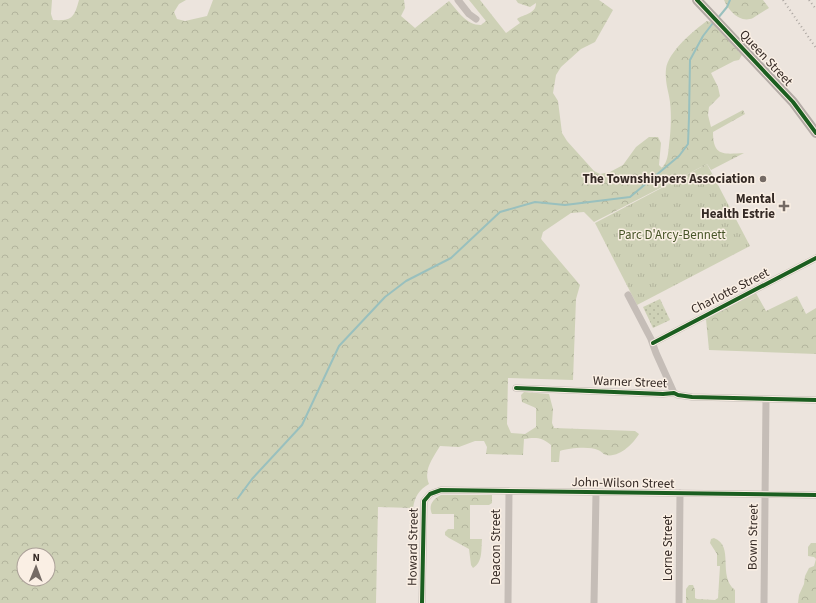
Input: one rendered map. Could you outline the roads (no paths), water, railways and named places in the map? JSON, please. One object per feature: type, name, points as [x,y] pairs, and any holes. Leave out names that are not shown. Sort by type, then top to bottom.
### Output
[{"type":"main road","name":"Queen Street","points":[[697,0],[793,102],[816,133]]},
{"type":"street","points":[[458,0],[469,14],[476,19]]},
{"type":"street","name":"Charlotte Street","points":[[653,342],[816,258]]},
{"type":"street","points":[[628,295],[653,342],[656,353],[674,393]]},
{"type":"street","name":"Warner Street","points":[[516,388],[663,394],[674,393],[692,397],[816,400]]},
{"type":"street","name":"Bown Street","points":[[764,603],[766,399]]},
{"type":"street","name":"John-Wilson Street","points":[[430,494],[441,490],[816,495]]},
{"type":"street","name":"Deacon Street","points":[[508,603],[509,491]]},
{"type":"street","points":[[594,603],[596,493]]},
{"type":"street","name":"Lorne Street","points":[[679,603],[680,493]]},
{"type":"street","name":"Howard Street","points":[[422,603],[423,508],[424,502],[430,494]]},
{"type":"waterway","points":[[718,18],[727,7],[730,0]]},
{"type":"waterway","points":[[238,498],[252,479],[302,425],[339,346],[385,297],[406,281],[451,258],[500,212],[535,202],[565,205],[630,197],[679,156],[688,144],[690,60],[703,36],[713,23]]},
{"type":"railway","points":[[783,0],[816,48]]},
{"type":"railway","points":[[809,0],[816,9]]},
{"type":"place","name":"The Townshippers Association","points":[[763,179]]},
{"type":"place","name":"Mental Health Estrie","points":[[784,206]]},
{"type":"park label","name":"Parc D'Arcy-Bennett","points":[[672,235]]}]
